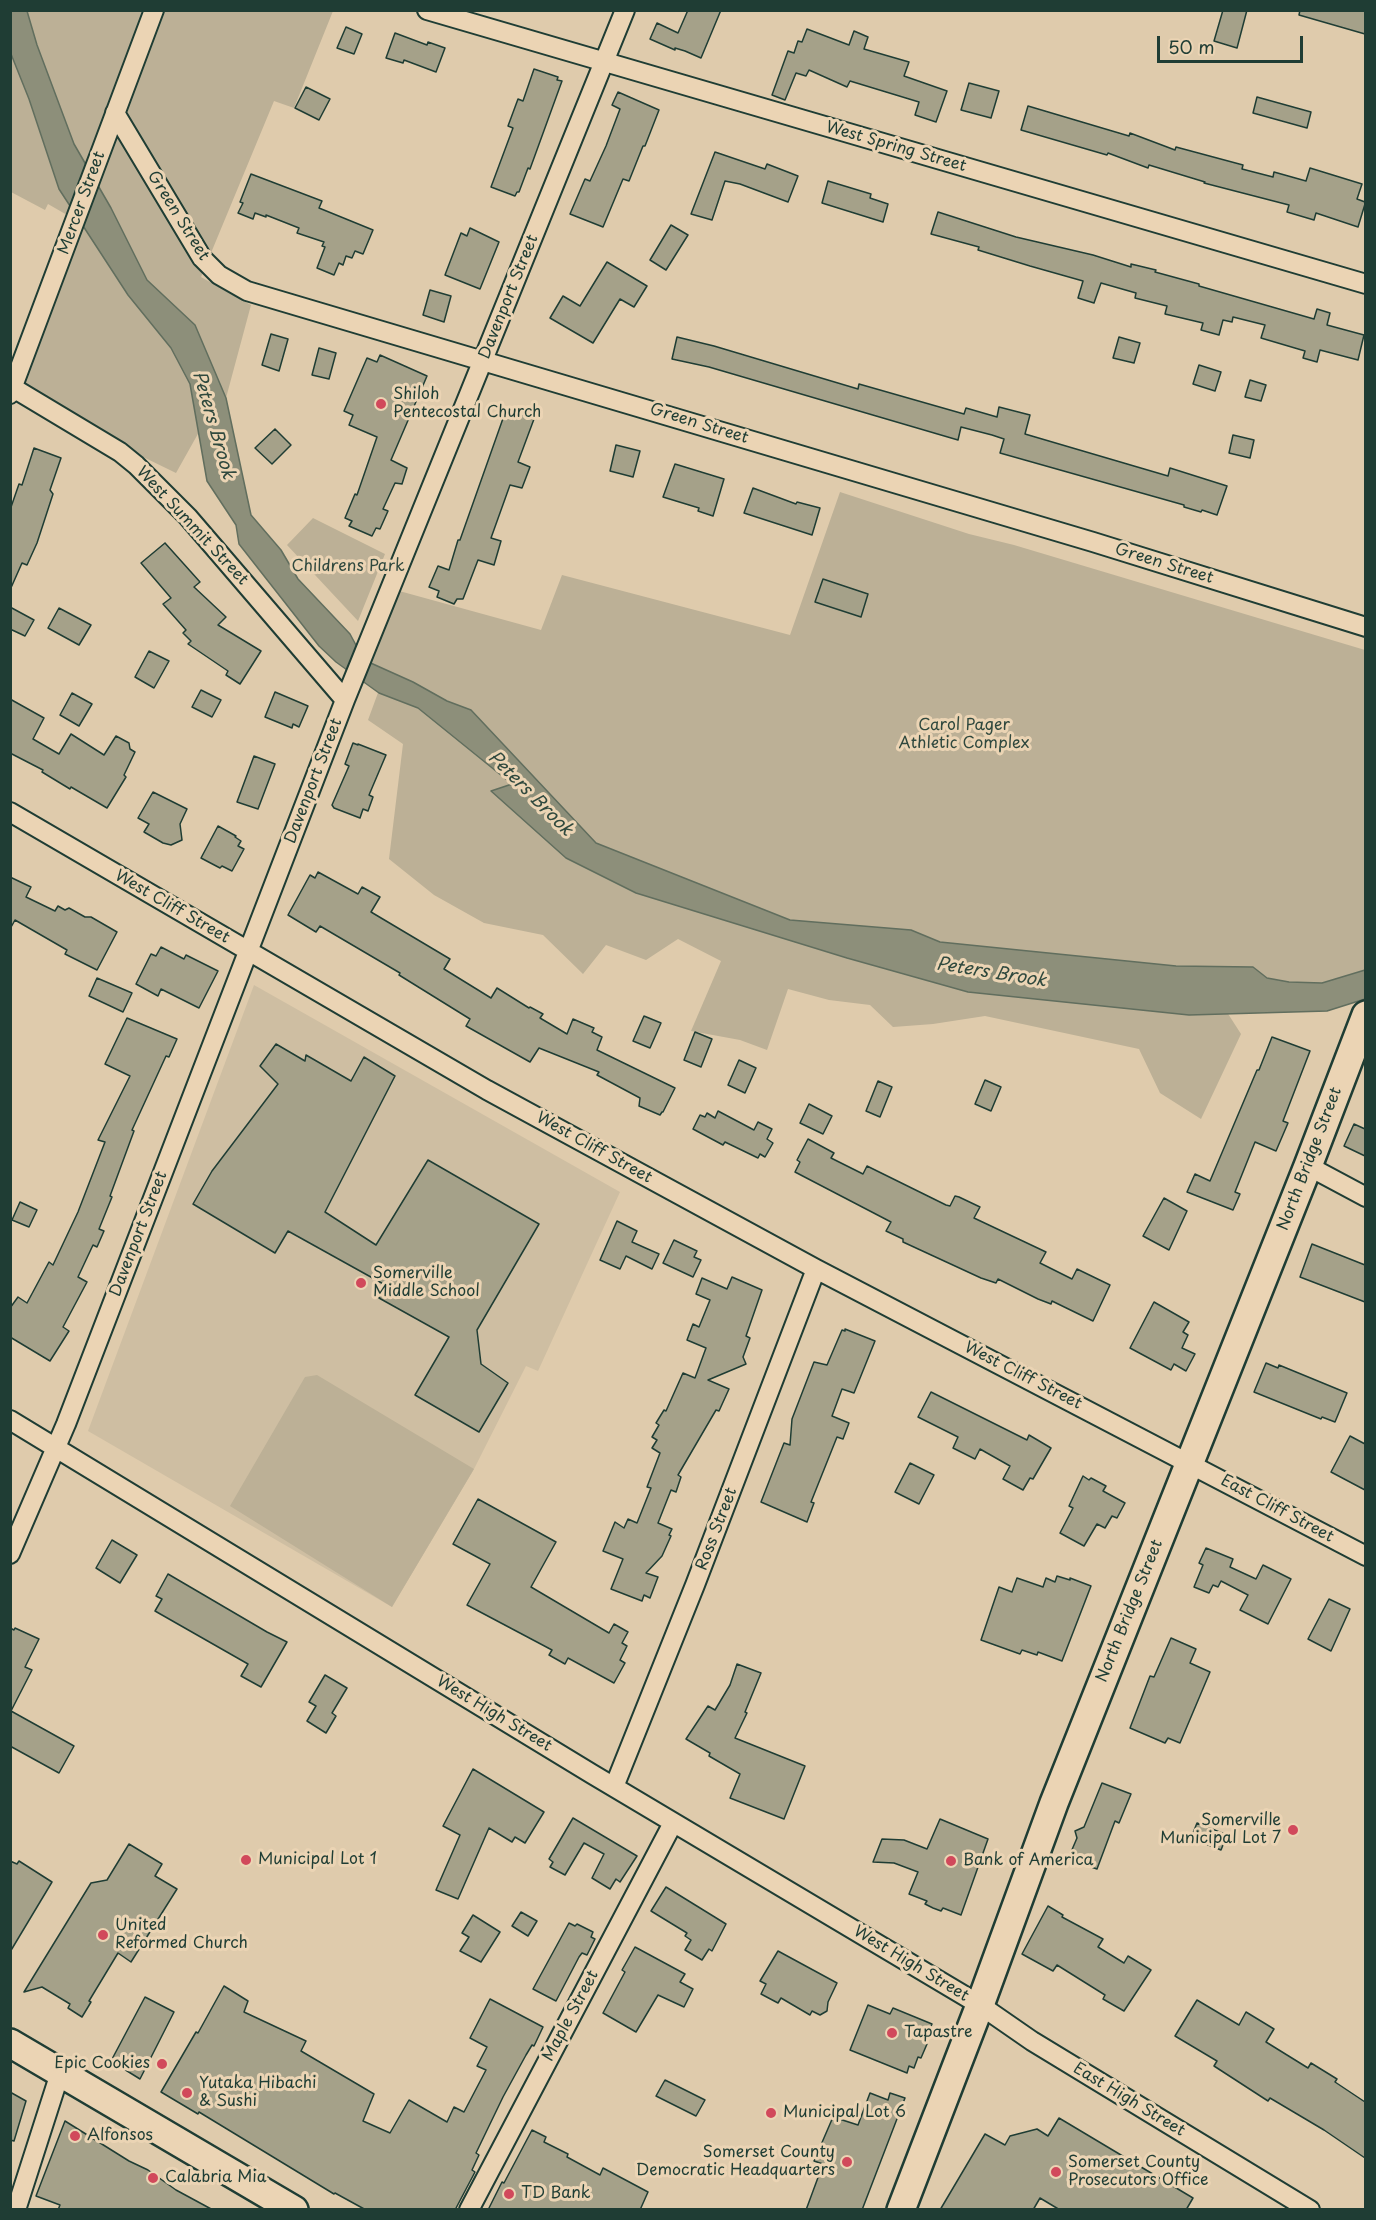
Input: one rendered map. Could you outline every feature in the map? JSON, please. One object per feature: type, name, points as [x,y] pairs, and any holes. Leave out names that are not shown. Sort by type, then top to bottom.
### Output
[{"type":"street","name":"Mercer Street","points":[[11,389],[73,230],[154,10]]},
{"type":"street","name":"West Spring Street","points":[[427,10],[1365,284]]},
{"type":"street","name":"Davenport Street","points":[[10,1554],[57,1448],[376,622],[625,10]]},
{"type":"street","name":"Green Street","points":[[115,113],[202,258],[219,275],[247,291],[1070,535],[1365,627]]},
{"type":"street","name":"West Summit Street","points":[[11,389],[120,452],[136,465],[188,517],[349,691]]},
{"type":"street","name":"West Cliff Street","points":[[10,812],[487,1090],[816,1269],[1189,1462]]},
{"type":"street","name":"North Bridge Street","points":[[901,2210],[980,2005],[1053,1803],[1308,1166],[1363,1022]]},
{"type":"street","points":[[1308,1166],[1365,1197]]},
{"type":"street","name":"Ross Street","points":[[614,1787],[695,1585],[816,1269]]},
{"type":"street","name":"West High Street","points":[[10,1420],[673,1823],[980,2005]]},
{"type":"street","name":"East Cliff Street","points":[[1189,1462],[1365,1556]]},
{"type":"street","name":"Maple Street","points":[[469,2210],[673,1823]]},
{"type":"street","name":"East High Street","points":[[980,2005],[1032,2041],[1310,2210]]},
{"type":"street","points":[[10,2043],[294,2210]]},
{"type":"street","points":[[16,2210],[60,2073]]},
{"type":"shaded area","name":"Somerville Middle School","points":[[254,985],[620,1192],[538,1371],[526,1366],[474,1469],[392,1607],[88,1431]]},
{"type":"green space","points":[[10,11],[333,11],[294,108],[274,101],[201,277],[251,305],[226,398],[199,432],[176,473],[12,393],[74,219],[48,204],[45,210],[11,192]]},
{"type":"green space","name":"Carol Pager Athletic Complex","points":[[840,492],[969,534],[1014,545],[1365,650],[1365,970],[1322,983],[1289,982],[1267,978],[1253,967],[1198,967],[1241,1034],[1201,1119],[1160,1093],[1139,1049],[985,1016],[893,1027],[870,1005],[829,1000],[788,989],[767,1050],[740,1040],[691,1031],[721,961],[678,939],[646,960],[606,945],[583,974],[543,935],[484,923],[434,895],[389,859],[403,744],[368,720],[386,671],[364,660],[392,589],[541,630],[562,575],[790,635]]},
{"type":"green space","name":"Childrens Park","points":[[313,518],[385,554],[358,621],[287,545]]},
{"type":"green space","points":[[317,1375],[474,1469],[392,1607],[230,1506],[305,1377]]},
{"type":"water","name":"Peters Brook","points":[[11,11],[27,11],[37,45],[74,144],[111,208],[147,280],[195,325],[226,398],[251,515],[281,550],[298,579],[350,634],[364,660],[413,682],[447,701],[471,710],[596,843],[790,920],[911,930],[940,942],[1176,966],[1253,967],[1267,978],[1289,982],[1322,983],[1365,970],[1365,999],[1327,1011],[1189,1015],[968,992],[847,958],[636,893],[566,858],[491,791],[512,784],[418,708],[379,693],[336,662],[319,646],[239,544],[236,525],[207,481],[190,384],[171,348],[128,295],[59,189],[29,99],[11,54]]},
{"type":"building","points":[[688,10],[721,10],[701,58],[650,39],[657,23],[678,33]]},
{"type":"building","points":[[1223,10],[1247,10],[1237,48],[1214,41]]},
{"type":"building","points":[[1300,10],[1365,10],[1365,34],[1299,15]]},
{"type":"building","points":[[346,27],[362,34],[354,54],[337,48]]},
{"type":"building","points":[[807,29],[849,45],[854,31],[868,37],[864,49],[909,62],[904,76],[947,91],[936,122],[915,115],[919,102],[850,81],[847,87],[809,70],[806,76],[796,73],[785,100],[772,95],[788,51],[794,53],[798,41],[802,42]]},
{"type":"building","points":[[395,33],[427,45],[428,42],[445,48],[436,72],[404,60],[403,63],[386,58]]},
{"type":"building","points":[[534,69],[558,77],[557,80],[562,81],[530,169],[528,168],[519,192],[515,196],[491,187],[513,128],[508,126],[518,99],[523,101]]},
{"type":"building","points":[[969,83],[999,91],[991,118],[961,110]]},
{"type":"building","points":[[306,87],[330,99],[319,120],[295,108]]},
{"type":"building","points":[[618,92],[659,110],[629,181],[623,179],[603,227],[570,214],[585,179],[590,181],[606,146],[620,109],[612,105]]},
{"type":"building","points":[[1257,97],[1311,112],[1307,128],[1253,113]]},
{"type":"building","points":[[1028,106],[1129,136],[1130,133],[1175,150],[1176,147],[1243,165],[1242,169],[1273,177],[1274,172],[1306,181],[1310,168],[1362,184],[1357,199],[1365,204],[1358,227],[1316,213],[1314,220],[1287,212],[1289,205],[1204,183],[1149,165],[1148,168],[1108,153],[1107,155],[1021,130]]},
{"type":"building","points":[[715,152],[765,169],[767,164],[798,176],[788,202],[740,184],[725,181],[712,220],[691,214]]},
{"type":"building","points":[[251,174],[322,201],[319,208],[373,230],[363,254],[355,251],[352,258],[346,256],[343,265],[339,263],[334,275],[317,268],[325,247],[322,246],[324,242],[297,233],[299,228],[266,215],[266,217],[255,213],[253,219],[238,213]]},
{"type":"building","points":[[828,181],[871,194],[870,198],[888,204],[883,222],[822,203]]},
{"type":"building","points":[[938,212],[1016,237],[1093,255],[1131,267],[1131,264],[1156,270],[1155,272],[1199,284],[1199,286],[1314,319],[1317,309],[1330,313],[1327,325],[1364,335],[1358,360],[1320,350],[1317,362],[1303,358],[1305,351],[1261,338],[1265,325],[1233,317],[1232,322],[1223,320],[1219,335],[1201,330],[1203,323],[1165,314],[1167,306],[1135,298],[1136,293],[1101,283],[1094,303],[1078,298],[1083,281],[931,234]]},
{"type":"building","points":[[671,225],[688,235],[666,270],[650,260]]},
{"type":"building","points":[[470,228],[499,242],[480,289],[445,275],[461,233],[467,236]]},
{"type":"building","points":[[607,262],[647,286],[634,307],[620,299],[593,343],[550,318],[563,296],[580,306]]},
{"type":"building","points":[[430,290],[451,296],[444,322],[423,315]]},
{"type":"building","points":[[271,334],[288,339],[279,371],[262,365]]},
{"type":"building","points":[[677,337],[858,389],[859,384],[964,414],[966,408],[997,417],[999,407],[1030,415],[1025,434],[1168,476],[1170,468],[1227,486],[1217,515],[1202,510],[1201,512],[1184,507],[1184,505],[1000,453],[1004,439],[992,435],[961,427],[958,440],[709,367],[672,359]]},
{"type":"building","points":[[1119,337],[1140,343],[1134,363],[1113,358]]},
{"type":"building","points":[[319,348],[336,353],[329,379],[312,375]]},
{"type":"building","name":"Shiloh Pentecostal Church","points":[[380,355],[427,376],[391,460],[407,468],[402,484],[395,483],[383,509],[388,511],[380,529],[376,528],[372,536],[349,526],[352,521],[345,518],[355,494],[357,495],[377,437],[349,425],[353,415],[344,411],[367,358],[377,362]]},
{"type":"building","points":[[1199,365],[1221,372],[1215,391],[1193,384]]},
{"type":"building","points":[[1250,380],[1266,385],[1261,401],[1245,397]]},
{"type":"building","points":[[506,410],[534,419],[518,462],[530,467],[522,488],[510,485],[491,538],[501,541],[494,565],[478,560],[463,599],[457,599],[454,604],[437,597],[439,591],[429,587],[438,566],[449,570]]},
{"type":"building","points":[[275,429],[291,445],[272,464],[255,448]]},
{"type":"building","points":[[1233,435],[1254,440],[1250,458],[1229,453]]},
{"type":"building","points":[[616,445],[640,451],[633,477],[610,471]]},
{"type":"building","points":[[34,448],[61,458],[50,490],[53,494],[37,543],[27,565],[22,563],[10,590],[10,510],[19,484],[22,485]]},
{"type":"building","points":[[675,464],[724,479],[713,516],[698,511],[699,508],[663,497]]},
{"type":"building","points":[[753,488],[796,504],[797,502],[820,508],[812,535],[744,513]]},
{"type":"building","points":[[165,543],[200,582],[194,587],[226,617],[218,625],[261,651],[240,684],[226,675],[228,671],[188,644],[191,641],[183,633],[186,630],[163,604],[171,598],[141,563]]},
{"type":"building","points":[[823,579],[868,594],[861,617],[815,602]]},
{"type":"building","points":[[10,607],[34,620],[25,636],[10,629]]},
{"type":"building","points":[[59,608],[91,625],[79,645],[48,628]]},
{"type":"building","points":[[149,651],[169,661],[154,688],[135,677]]},
{"type":"building","points":[[201,690],[221,700],[212,717],[192,707]]},
{"type":"building","points":[[275,692],[308,706],[299,727],[293,724],[292,728],[265,717]]},
{"type":"building","points":[[72,693],[92,704],[79,726],[60,715]]},
{"type":"building","points":[[10,699],[44,718],[33,739],[59,754],[71,734],[104,755],[116,736],[129,743],[130,749],[135,752],[124,775],[126,777],[107,808],[10,753]]},
{"type":"building","points":[[353,743],[386,755],[369,795],[373,797],[368,811],[363,809],[360,818],[334,808],[332,805],[349,766],[345,764]]},
{"type":"building","points":[[254,756],[275,764],[258,809],[237,802]]},
{"type":"building","points":[[153,792],[187,809],[180,824],[182,840],[171,845],[144,832],[149,824],[138,818]]},
{"type":"building","points":[[218,826],[236,836],[241,841],[238,846],[244,849],[232,871],[222,866],[220,868],[201,858]]},
{"type":"building","points":[[318,872],[358,894],[362,887],[380,897],[371,912],[450,959],[444,969],[491,998],[497,988],[543,1014],[540,1018],[567,1034],[573,1019],[594,1028],[592,1032],[602,1037],[597,1050],[675,1088],[663,1112],[660,1115],[639,1106],[640,1098],[597,1075],[599,1072],[539,1048],[530,1062],[466,1026],[470,1019],[399,975],[400,973],[320,926],[316,932],[288,915],[310,875],[315,878]]},
{"type":"building","points":[[10,877],[31,887],[26,897],[55,911],[58,906],[65,910],[69,908],[117,932],[97,970],[65,954],[67,950],[15,920],[10,929]]},
{"type":"building","points":[[161,947],[184,959],[186,955],[218,971],[199,1008],[161,989],[158,996],[136,984],[151,954],[156,956]]},
{"type":"building","points":[[97,978],[132,993],[123,1012],[89,996]]},
{"type":"building","points":[[644,1016],[661,1023],[650,1048],[633,1041]]},
{"type":"building","points":[[127,1018],[177,1039],[169,1057],[166,1056],[132,1130],[134,1131],[110,1196],[112,1197],[99,1229],[104,1231],[97,1247],[93,1245],[78,1277],[87,1282],[63,1327],[69,1331],[50,1361],[10,1337],[10,1308],[18,1297],[27,1303],[49,1262],[53,1265],[78,1212],[105,1142],[98,1140],[130,1076],[105,1064]]},
{"type":"building","points":[[695,1032],[712,1039],[701,1067],[684,1060]]},
{"type":"building","points":[[1272,1037],[1310,1051],[1283,1121],[1288,1123],[1276,1151],[1255,1142],[1235,1192],[1240,1194],[1233,1210],[1187,1192],[1195,1174],[1210,1181]]},
{"type":"building","points":[[276,1044],[305,1061],[306,1055],[351,1081],[364,1057],[395,1076],[325,1212],[376,1245],[428,1160],[539,1224],[477,1330],[481,1364],[508,1383],[479,1432],[415,1395],[449,1337],[379,1298],[387,1286],[288,1231],[275,1253],[193,1204],[212,1171],[278,1084],[260,1066]]},
{"type":"building","points":[[739,1060],[756,1068],[745,1093],[728,1085]]},
{"type":"building","points":[[985,1080],[1001,1087],[991,1111],[975,1104]]},
{"type":"building","points":[[878,1081],[892,1087],[880,1117],[866,1111]]},
{"type":"building","points":[[809,1104],[832,1116],[823,1134],[800,1123]]},
{"type":"building","points":[[718,1111],[754,1130],[758,1122],[772,1129],[767,1139],[773,1143],[765,1157],[760,1154],[758,1158],[725,1142],[723,1145],[693,1129],[700,1115],[705,1117],[707,1113],[715,1118]]},
{"type":"building","points":[[1354,1124],[1365,1129],[1365,1156],[1344,1146]]},
{"type":"building","points":[[808,1139],[834,1153],[831,1158],[863,1174],[867,1166],[946,1205],[950,1206],[955,1196],[980,1207],[974,1218],[1046,1252],[1040,1263],[1072,1279],[1077,1269],[1110,1285],[1093,1321],[1052,1301],[1051,1304],[1038,1299],[998,1279],[996,1283],[981,1278],[903,1242],[903,1239],[886,1231],[891,1222],[795,1172],[800,1162],[797,1160]]},
{"type":"building","points":[[1164,1198],[1187,1211],[1169,1250],[1143,1236]]},
{"type":"building","points":[[20,1202],[37,1210],[29,1227],[12,1220]]},
{"type":"building","points":[[617,1221],[637,1231],[632,1242],[659,1254],[652,1269],[626,1256],[620,1269],[600,1260]]},
{"type":"building","points":[[674,1240],[697,1251],[694,1257],[701,1260],[693,1277],[663,1263]]},
{"type":"building","points":[[1312,1244],[1365,1265],[1365,1302],[1300,1277]]},
{"type":"building","points":[[732,1277],[762,1290],[746,1336],[750,1338],[743,1357],[746,1364],[708,1380],[729,1389],[719,1411],[716,1410],[678,1475],[681,1477],[676,1492],[671,1490],[658,1523],[672,1529],[669,1535],[671,1536],[662,1556],[646,1573],[658,1577],[650,1598],[644,1595],[642,1601],[611,1589],[623,1559],[603,1551],[615,1522],[624,1528],[628,1519],[637,1523],[651,1488],[647,1487],[660,1453],[652,1448],[657,1440],[652,1437],[659,1425],[656,1423],[664,1410],[666,1411],[683,1373],[695,1378],[706,1348],[687,1340],[693,1324],[699,1327],[710,1300],[696,1294],[702,1278],[727,1289]]},
{"type":"building","points":[[1154,1302],[1189,1322],[1183,1332],[1188,1335],[1182,1348],[1195,1354],[1186,1371],[1174,1364],[1171,1370],[1130,1348]]},
{"type":"building","points":[[845,1329],[875,1341],[854,1393],[842,1389],[832,1416],[849,1423],[843,1439],[837,1437],[811,1502],[814,1503],[807,1522],[761,1502],[784,1443],[790,1445],[792,1419],[814,1362],[827,1365],[842,1330],[845,1331]]},
{"type":"building","points":[[1266,1363],[1278,1368],[1279,1365],[1347,1393],[1335,1422],[1322,1417],[1321,1419],[1254,1392]]},
{"type":"building","points":[[931,1392],[1027,1440],[1029,1435],[1051,1448],[1033,1479],[1030,1478],[1023,1490],[1003,1479],[1010,1466],[980,1449],[975,1459],[953,1448],[958,1437],[918,1417]]},
{"type":"building","points":[[1350,1436],[1365,1444],[1365,1490],[1331,1472]]},
{"type":"building","points":[[910,1463],[934,1475],[919,1504],[895,1492]]},
{"type":"building","points":[[1083,1476],[1106,1486],[1103,1491],[1125,1503],[1117,1518],[1112,1516],[1105,1528],[1097,1524],[1084,1546],[1060,1533],[1073,1508],[1069,1506]]},
{"type":"building","points":[[478,1499],[556,1542],[531,1587],[609,1633],[614,1624],[628,1632],[622,1643],[627,1646],[620,1660],[625,1663],[614,1683],[568,1658],[565,1664],[549,1655],[552,1650],[467,1605],[490,1564],[453,1544]]},
{"type":"building","points":[[112,1540],[137,1555],[120,1583],[96,1568]]},
{"type":"building","points":[[1206,1548],[1233,1559],[1230,1567],[1256,1579],[1263,1565],[1291,1579],[1268,1624],[1240,1610],[1248,1595],[1221,1581],[1218,1587],[1213,1585],[1209,1593],[1194,1587],[1203,1565],[1199,1563]]},
{"type":"building","points":[[168,1574],[287,1642],[261,1687],[241,1676],[248,1664],[155,1611],[162,1599],[156,1596]]},
{"type":"building","points":[[1057,1576],[1091,1586],[1062,1661],[1038,1652],[1037,1655],[1022,1650],[1020,1654],[981,1640],[999,1587],[1012,1592],[1017,1578],[1043,1587],[1046,1578],[1055,1582]]},
{"type":"building","points":[[1329,1599],[1350,1609],[1331,1651],[1308,1639]]},
{"type":"building","points":[[10,1628],[39,1639],[25,1667],[32,1670],[11,1711],[74,1746],[59,1773],[10,1746]]},
{"type":"building","points":[[1171,1638],[1196,1649],[1190,1663],[1210,1672],[1180,1743],[1168,1738],[1165,1743],[1130,1728],[1150,1676],[1154,1677]]},
{"type":"building","points":[[737,1664],[761,1673],[745,1712],[747,1713],[735,1738],[805,1766],[784,1819],[730,1798],[740,1774],[686,1739],[708,1706],[715,1710],[730,1685]]},
{"type":"building","points":[[325,1675],[347,1688],[332,1713],[336,1716],[326,1733],[307,1721],[316,1706],[309,1702]]},
{"type":"building","points":[[473,1769],[544,1812],[525,1843],[515,1837],[512,1842],[489,1828],[458,1899],[436,1890],[460,1835],[443,1826]]},
{"type":"building","points":[[1102,1783],[1131,1794],[1119,1823],[1115,1821],[1097,1869],[1068,1859],[1077,1838],[1075,1831],[1084,1827]]},
{"type":"building","points":[[573,1818],[637,1856],[620,1882],[616,1879],[610,1889],[592,1878],[604,1854],[584,1843],[565,1875],[550,1867],[553,1862],[549,1859]]},
{"type":"building","name":"Bank of America","points":[[940,1819],[988,1839],[961,1915],[943,1908],[941,1911],[933,1908],[925,1904],[927,1901],[909,1894],[918,1872],[894,1863],[873,1862],[882,1839],[904,1840],[927,1849]]},
{"type":"building","points":[[1197,1823],[1227,1835],[1221,1850],[1191,1838]]},
{"type":"building","name":"United Reformed Church","points":[[129,1844],[162,1864],[155,1876],[177,1889],[131,1962],[118,1953],[82,2017],[68,2008],[70,2004],[42,1987],[24,1992],[91,1883],[107,1880]]},
{"type":"building","points":[[10,1861],[17,1864],[19,1861],[52,1882],[10,1952]]},
{"type":"building","points":[[666,1887],[726,1924],[712,1951],[709,1949],[702,1960],[685,1950],[691,1940],[685,1936],[687,1933],[651,1911]]},
{"type":"building","points":[[1048,1906],[1063,1915],[1062,1917],[1103,1939],[1098,1947],[1124,1963],[1128,1956],[1151,1970],[1124,2011],[1103,1999],[1105,1995],[1057,1965],[1053,1971],[1022,1954]]},
{"type":"building","points":[[521,1912],[537,1921],[528,1936],[512,1926]]},
{"type":"building","points":[[473,1915],[500,1932],[481,1962],[460,1951],[469,1937],[462,1933]]},
{"type":"building","points":[[569,1923],[575,1926],[577,1924],[593,1932],[591,1937],[595,1939],[587,1955],[582,1953],[579,1957],[556,2001],[533,1989]]},
{"type":"building","points":[[635,1947],[685,1974],[680,1982],[693,1989],[684,2007],[658,1995],[636,2032],[603,2013],[625,1972],[622,1970]]},
{"type":"building","points":[[778,1951],[837,1983],[828,2002],[827,2011],[820,2015],[812,2011],[810,2015],[781,1998],[778,2003],[761,1994],[766,1984],[760,1981]]},
{"type":"building","points":[[224,1986],[248,2001],[244,2012],[306,2041],[301,2051],[374,2094],[363,2121],[390,2133],[409,2100],[447,2122],[454,2107],[464,2112],[486,2070],[477,2066],[487,2047],[470,2038],[490,1999],[543,2027],[503,2097],[476,2153],[479,2155],[472,2170],[475,2172],[455,2210],[366,2210],[334,2194],[199,2112],[198,2114],[161,2092]]},
{"type":"building","points":[[145,1997],[174,2012],[140,2079],[111,2061]]},
{"type":"building","points":[[1197,2000],[1239,2025],[1246,2012],[1274,2029],[1266,2042],[1308,2068],[1311,2063],[1337,2079],[1335,2082],[1365,2102],[1365,2158],[1270,2098],[1268,2101],[1214,2066],[1217,2061],[1175,2036]]},
{"type":"building","name":"Tapastre","points":[[868,2005],[890,2014],[893,2008],[932,2024],[924,2042],[927,2044],[921,2058],[918,2057],[914,2068],[909,2066],[907,2073],[850,2050]]},
{"type":"building","points":[[665,2080],[705,2100],[696,2116],[656,2096]]},
{"type":"building","points":[[10,2092],[26,2101],[14,2141],[10,2140]]},
{"type":"building","points":[[870,2093],[888,2100],[890,2093],[905,2098],[862,2210],[806,2210],[823,2164],[814,2161],[833,2117],[858,2125]]},
{"type":"building","name":"Somerset County Prosecutors Office","points":[[1059,2118],[1193,2198],[1186,2210],[1060,2210],[1040,2198],[1033,2210],[940,2210],[985,2134],[1005,2145],[1010,2136],[1037,2129],[1048,2136]]},
{"type":"building","points":[[65,2121],[129,2161],[148,2170],[176,2190],[213,2210],[58,2210],[60,2205],[36,2196]]},
{"type":"building","points":[[532,2130],[546,2137],[544,2142],[568,2154],[567,2157],[600,2175],[603,2168],[648,2192],[640,2210],[488,2210]]},
{"type":"place","name":"Shiloh Pentecostal Church","points":[[381,404]]},
{"type":"place","name":"Somerville Middle School","points":[[361,1283]]},
{"type":"place","name":"Somerville Municipal Lot 7","points":[[1293,1830]]},
{"type":"place","name":"Municipal Lot 1","points":[[246,1860]]},
{"type":"place","name":"Bank of America","points":[[951,1861]]},
{"type":"place","name":"United Reformed Church","points":[[103,1935]]},
{"type":"place","name":"Tapastre","points":[[892,2033]]},
{"type":"place","name":"Epic Cookies","points":[[162,2064]]},
{"type":"place","name":"Yutaka Hibachi & Sushi","points":[[187,2093]]},
{"type":"place","name":"Municipal Lot 6","points":[[771,2113]]},
{"type":"place","name":"Alfonsos","points":[[75,2136]]},
{"type":"place","name":"Somerset County Democratic Headquarters","points":[[847,2162]]},
{"type":"place","name":"Somerset County Prosecutors Office","points":[[1056,2172]]},
{"type":"place","name":"Calabria Mia","points":[[153,2178]]},
{"type":"place","name":"TD Bank","points":[[509,2194]]}]
